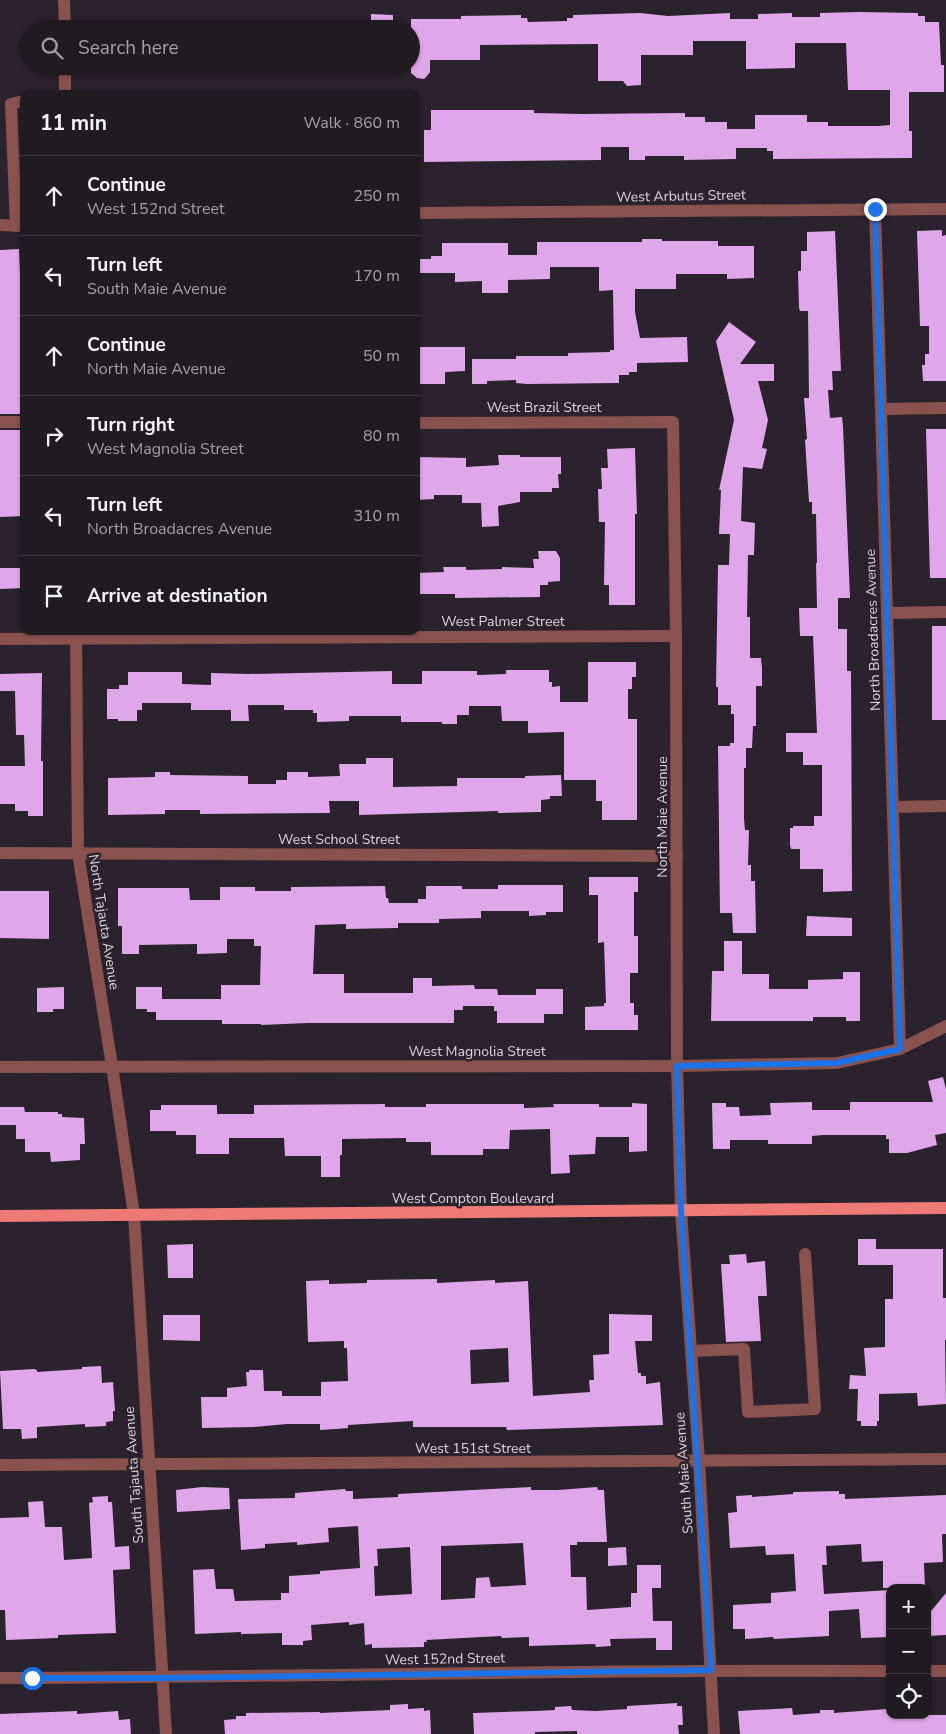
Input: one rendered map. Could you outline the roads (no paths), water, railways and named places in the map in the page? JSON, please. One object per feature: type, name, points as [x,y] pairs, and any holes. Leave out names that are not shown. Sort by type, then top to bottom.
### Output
[{"type":"main road","name":"West Compton Boulevard","points":[[0,1216],[946,1208]]},
{"type":"street","points":[[64,0],[65,20]]},
{"type":"street","points":[[65,75],[66,90]]},
{"type":"street","points":[[0,225],[20,226],[11,104],[20,102]]},
{"type":"street","name":"North Broadacres Avenue","points":[[875,209],[900,1049]]},
{"type":"street","name":"West Arbutus Street","points":[[420,213],[946,209]]},
{"type":"street","points":[[881,409],[946,408]]},
{"type":"street","points":[[0,422],[20,422]]},
{"type":"street","name":"West Brazil Street","points":[[420,423],[673,422]]},
{"type":"street","name":"North Maie Avenue","points":[[673,422],[676,636],[677,1066],[681,1211]]},
{"type":"street","points":[[887,612],[946,612]]},
{"type":"street","name":"West Palmer Street","points":[[0,639],[61,635]]},
{"type":"street","name":"North Tajauta Avenue","points":[[76,635],[78,853],[134,1215]]},
{"type":"street","name":"West Palmer Street","points":[[376,635],[676,636]]},
{"type":"street","points":[[893,807],[946,806]]},
{"type":"street","name":"West School Street","points":[[0,853],[677,856]]},
{"type":"street","name":"West Magnolia Street","points":[[0,1068],[112,1066],[677,1066],[836,1063],[900,1049],[946,1026]]},
{"type":"street","name":"South Maie Avenue","points":[[681,1211],[699,1461],[714,1734]]},
{"type":"street","name":"South Tajauta Avenue","points":[[134,1215],[166,1734]]},
{"type":"street","points":[[691,1352],[744,1349],[748,1412],[815,1409],[805,1254]]},
{"type":"street","name":"West 151st Street","points":[[0,1465],[946,1459]]},
{"type":"street","name":"West 152nd Street","points":[[0,1678],[162,1678],[711,1670],[886,1671]]},
{"type":"street","points":[[931,1671],[946,1671]]}]
